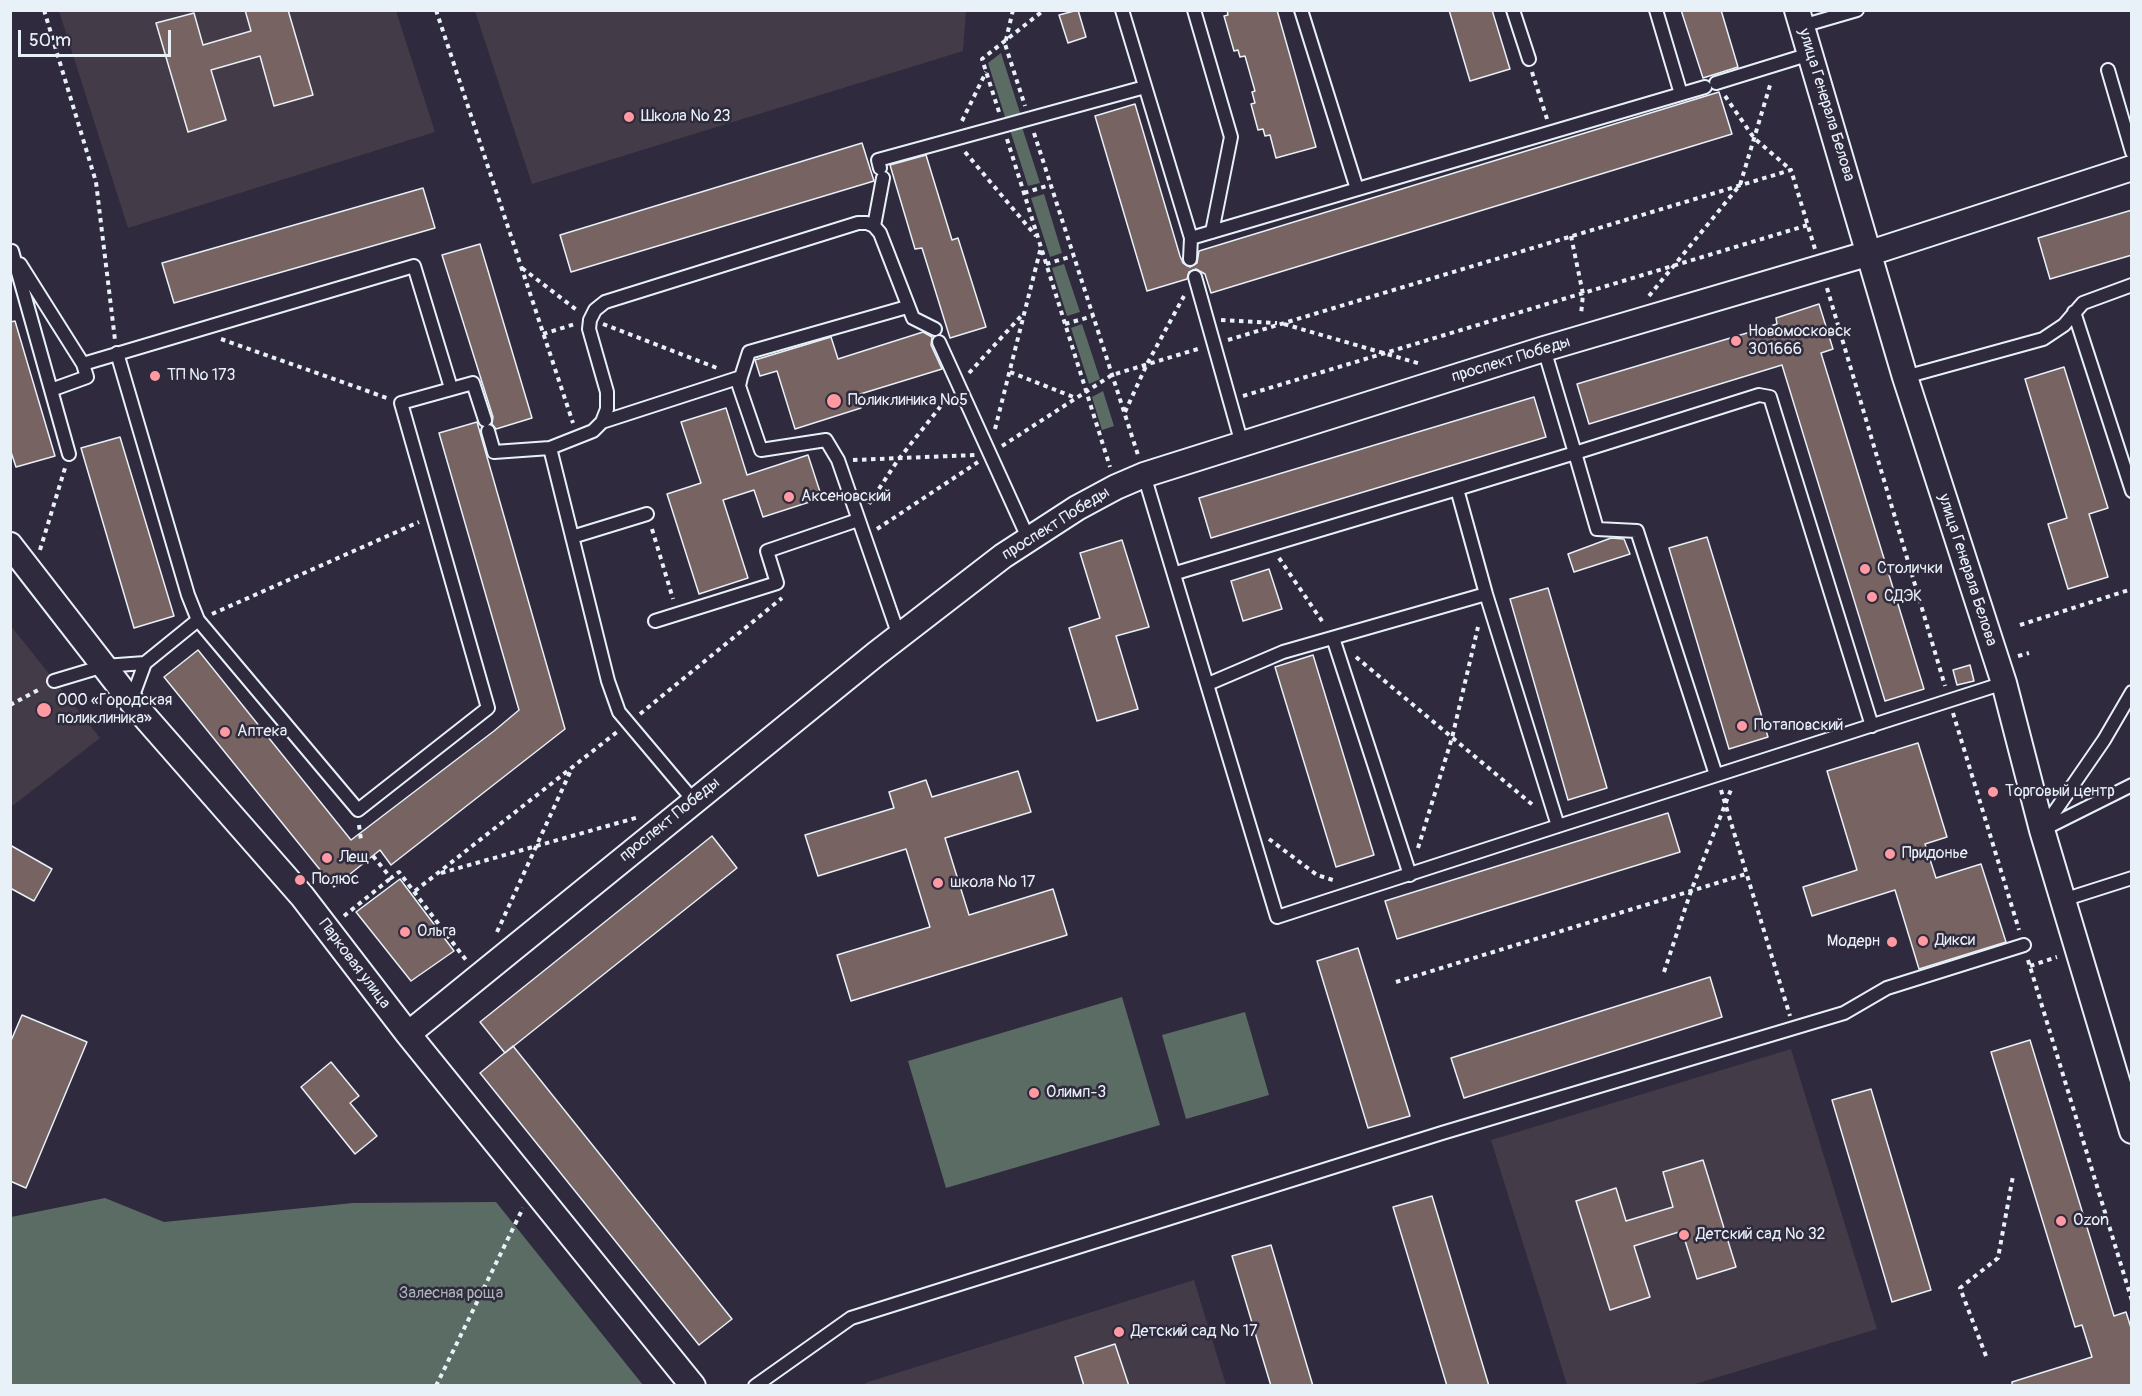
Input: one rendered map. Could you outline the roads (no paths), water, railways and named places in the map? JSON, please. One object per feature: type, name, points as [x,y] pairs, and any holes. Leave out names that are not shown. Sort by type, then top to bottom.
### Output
[{"type":"street","name":"улица Генерала Белова","points":[[1799,18],[1905,376],[2004,683],[2042,830],[2132,1131]]},
{"type":"street","name":"проспект Победы","points":[[408,1034],[899,636],[1003,556],[1116,487],[1144,475],[1544,349],[1870,253],[2132,168]]},
{"type":"street","name":"Парковая улица","points":[[10,545],[131,701],[302,896],[408,1034],[693,1386]]},
{"type":"lane","points":[[1122,10],[1191,238],[1190,258]]},
{"type":"lane","points":[[1194,10],[1231,137],[1212,232]]},
{"type":"lane","points":[[1301,10],[1358,189]]},
{"type":"lane","points":[[1513,10],[1528,59]]},
{"type":"lane","points":[[1656,10],[1681,94]]},
{"type":"lane","points":[[1799,18],[1857,10]]},
{"type":"lane","points":[[1191,238],[1810,54]]},
{"type":"lane","points":[[2108,70],[2132,152]]},
{"type":"lane","points":[[935,329],[913,318],[907,307],[886,245],[874,226],[881,173],[878,160],[1145,87]]},
{"type":"lane","points":[[602,422],[606,409],[606,392],[589,329],[595,310],[605,302],[858,223],[874,226]]},
{"type":"lane","points":[[11,250],[83,364],[87,377],[51,390]]},
{"type":"lane","points":[[11,250],[69,453]]},
{"type":"lane","points":[[83,364],[414,266],[451,388]]},
{"type":"lane","points":[[1195,277],[1212,345],[1242,444]]},
{"type":"lane","points":[[1905,376],[2043,339],[2064,325],[2083,303],[2132,285]]},
{"type":"lane","points":[[899,636],[838,460],[826,440],[761,450],[739,386],[749,352],[907,307]]},
{"type":"lane","points":[[2074,312],[2132,492]]},
{"type":"lane","points":[[939,342],[957,386],[1029,540]]},
{"type":"lane","points":[[1544,349],[1598,530],[1637,531],[1716,775]]},
{"type":"lane","points":[[117,353],[188,595],[198,620],[357,810],[488,708],[401,403],[473,383],[494,452],[550,448],[593,431],[602,422],[741,377]]},
{"type":"lane","points":[[1176,573],[1575,453],[1759,394],[1770,397],[1872,726]]},
{"type":"lane","points":[[550,448],[608,681],[619,712],[694,801]]},
{"type":"lane","points":[[1144,475],[1176,573],[1277,917],[2004,683]]},
{"type":"lane","points":[[1457,489],[1486,594],[1558,826]]},
{"type":"lane","points":[[572,537],[647,514]]},
{"type":"lane","points":[[655,621],[777,583],[767,551],[858,520]]},
{"type":"lane","points":[[1208,684],[1283,652],[1486,594]]},
{"type":"lane","points":[[131,701],[145,663],[198,620]]},
{"type":"lane","points":[[1333,638],[1410,875]]},
{"type":"lane","points":[[54,681],[104,666],[145,663]]},
{"type":"lane","points":[[2042,830],[2104,740],[2132,693]]},
{"type":"lane","points":[[2042,830],[2132,785]]},
{"type":"lane","points":[[2063,900],[2132,878]]},
{"type":"lane","points":[[755,1386],[851,1318],[1443,1133],[1844,1013],[1887,988],[2024,945]]},
{"type":"place","name":"Школа № 23","points":[[629,117]]},
{"type":"place","name":"Новомосковск 301666","points":[[1736,341]]},
{"type":"place","name":"ТП № 173","points":[[155,376]]},
{"type":"place","name":"Поликлиника №5","points":[[834,401]]},
{"type":"place","name":"Аксеновский","points":[[789,497]]},
{"type":"place","name":"Столички","points":[[1865,569]]},
{"type":"place","name":"СДЭК","points":[[1872,597]]},
{"type":"place","name":"ООО «Городская поликлиника»","points":[[44,710]]},
{"type":"place","name":"Потаповский","points":[[1742,726]]},
{"type":"place","name":"Аптека","points":[[225,732]]},
{"type":"place","name":"Торговый центр","points":[[1993,792]]},
{"type":"place","name":"Придонье","points":[[1890,854]]},
{"type":"place","name":"Лещ","points":[[327,858]]},
{"type":"place","name":"Полюс","points":[[300,880]]},
{"type":"place","name":"школа № 17","points":[[938,883]]},
{"type":"place","name":"Ольга","points":[[405,932]]},
{"type":"place","name":"Дикси","points":[[1923,941]]},
{"type":"place","name":"Модерн","points":[[1892,942]]},
{"type":"place","name":"Олимп-3","points":[[1034,1093]]},
{"type":"place","name":"Ozon","points":[[2061,1221]]},
{"type":"place","name":"Детский сад № 32","points":[[1684,1235]]},
{"type":"place","name":"Детский сад № 17","points":[[1119,1332]]},
{"type":"park label","name":"Залесная роща","points":[[451,1294]]}]
